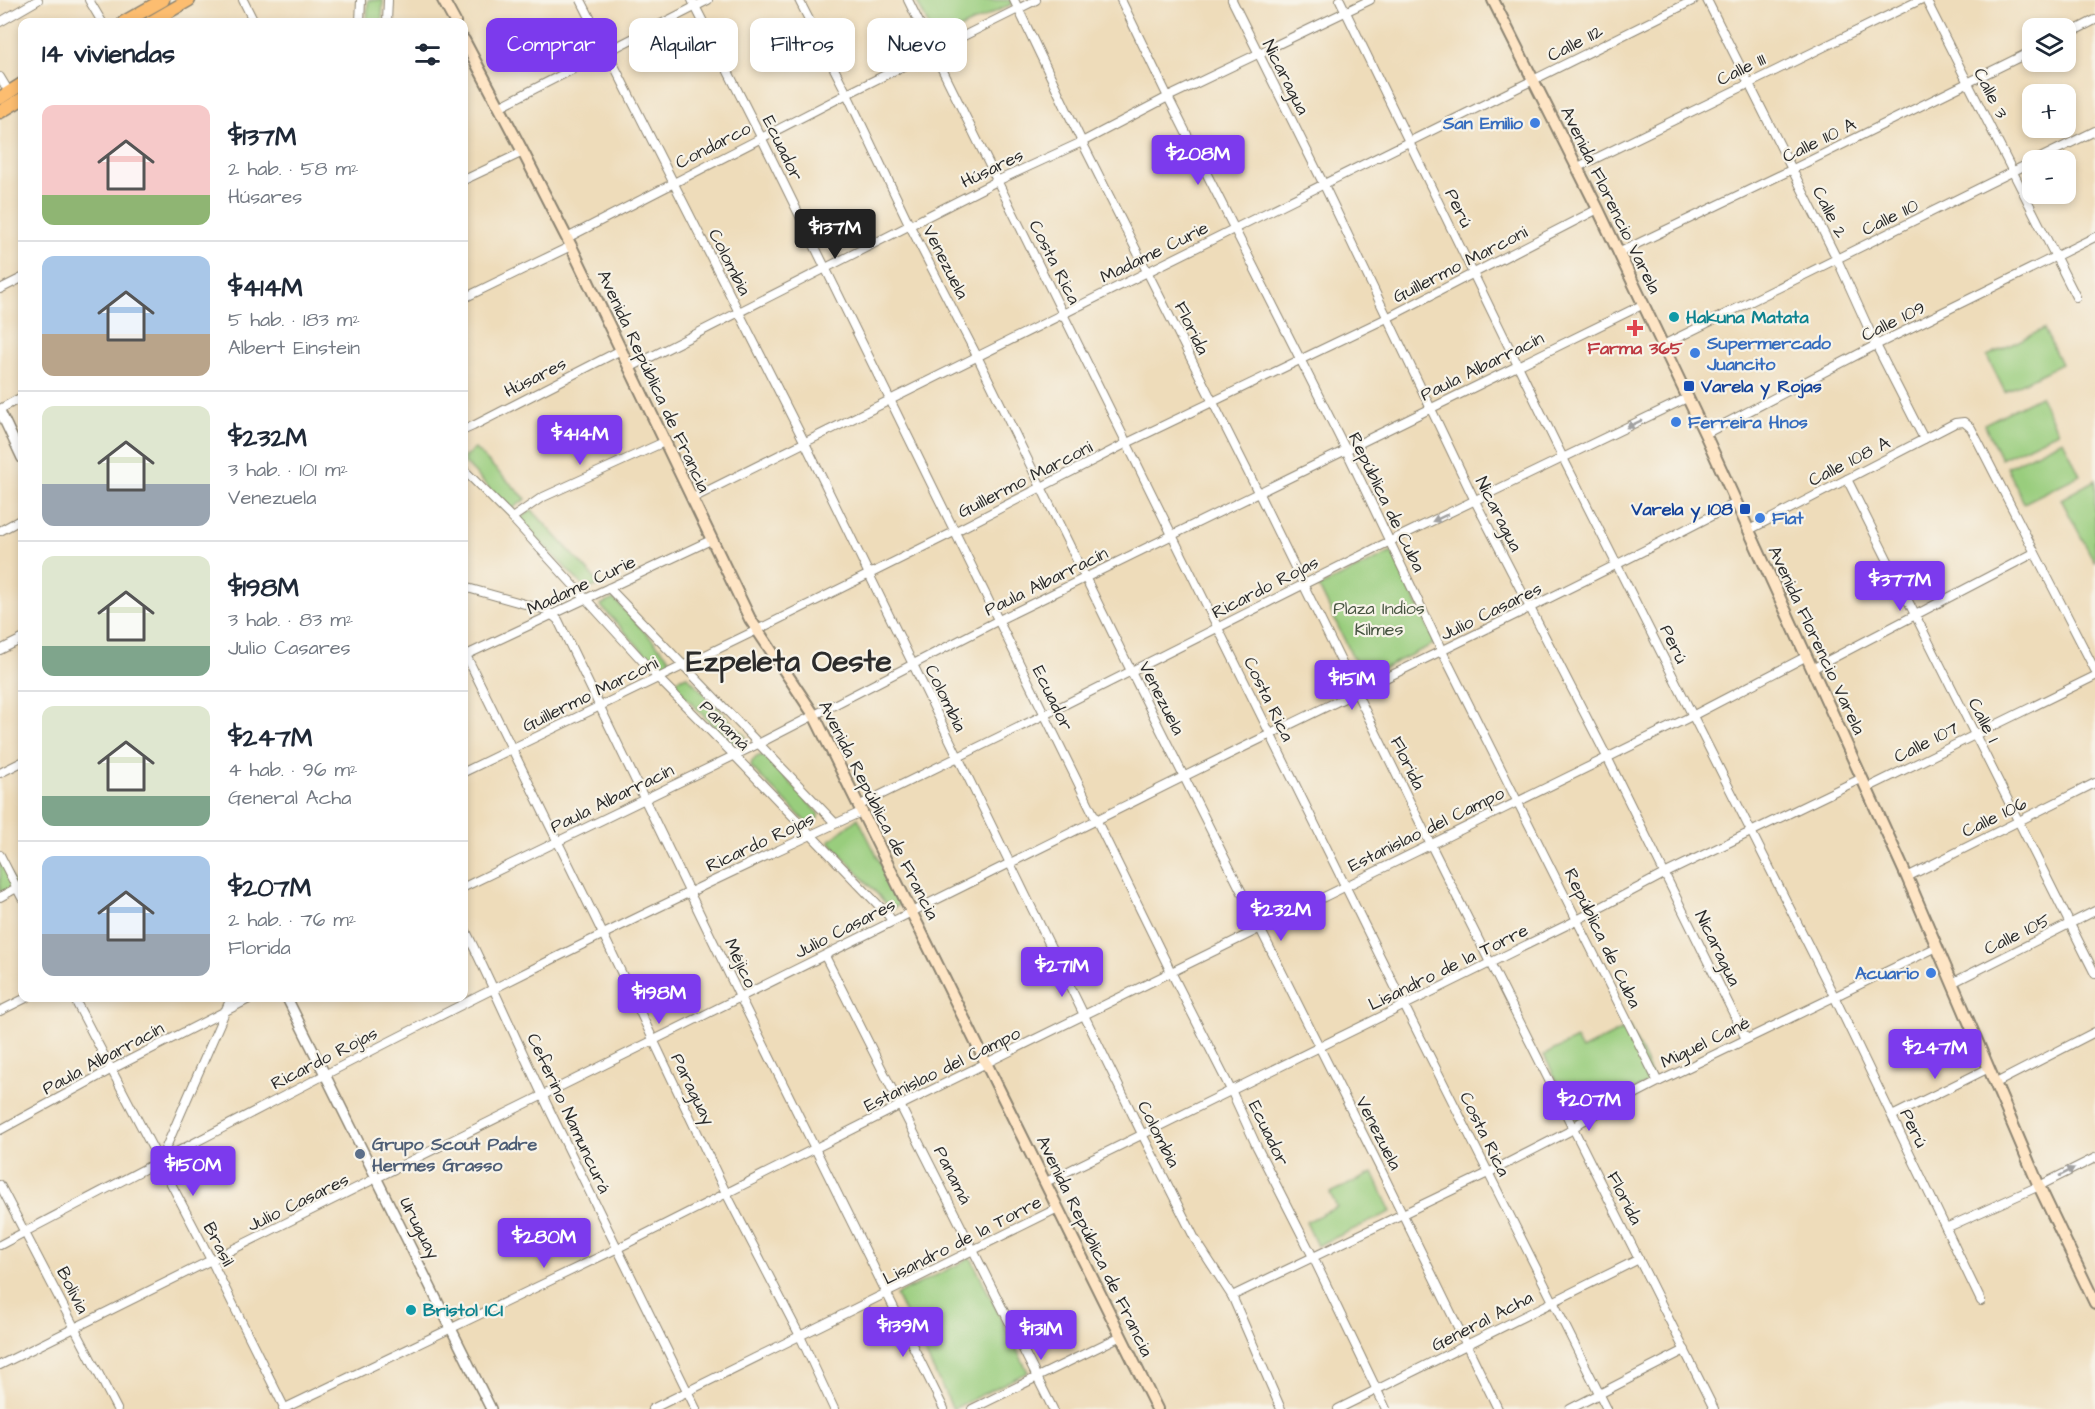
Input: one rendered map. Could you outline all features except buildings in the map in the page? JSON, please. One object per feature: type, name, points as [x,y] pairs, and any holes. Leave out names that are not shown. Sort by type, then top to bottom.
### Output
[{"type":"main road","points":[[131,18],[163,0]]},
{"type":"main road","points":[[158,18],[189,0]]},
{"type":"main road","points":[[443,0],[453,18]]},
{"type":"main road","name":"Avenida Florencio Varela","points":[[1493,0],[1578,167],[1705,434],[1907,877],[2039,1186],[2094,1298]]},
{"type":"main road","name":"Avenida República de Francia","points":[[468,59],[524,152],[711,540],[757,630],[814,715],[1157,1409]]},
{"type":"main road","points":[[4,95],[18,86]]},
{"type":"main road","points":[[0,112],[18,101]]},
{"type":"street","points":[[0,22],[38,0]]},
{"type":"street","points":[[89,0],[100,18]]},
{"type":"street","points":[[243,0],[252,18]]},
{"type":"street","points":[[360,18],[361,0]]},
{"type":"street","points":[[387,18],[388,0]]},
{"type":"street","name":"Colombia","points":[[581,0],[590,18]]},
{"type":"street","points":[[617,46],[694,3],[708,0]]},
{"type":"street","name":"Venezuela","points":[[799,0],[1498,1409]]},
{"type":"street","name":"Costa Rica","points":[[908,0],[917,18]]},
{"type":"street","name":"Florida","points":[[1014,0],[1082,142],[1714,1409]]},
{"type":"street","name":"Condarco","points":[[967,34],[1035,0]]},
{"type":"street","name":"República de Cuba","points":[[1121,0],[1346,450],[1442,651],[1658,1082]]},
{"type":"street","name":"Nicaragua","points":[[1232,0],[1476,501],[1607,757],[1746,1039]]},
{"type":"street","name":"Perú","points":[[1340,0],[1563,458],[1834,996],[1981,1301]]},
{"type":"street","name":"Húsares","points":[[629,368],[997,181],[1082,142],[1168,97],[1370,0]]},
{"type":"street","name":"Calle 112","points":[[1533,81],[1694,0]]},
{"type":"street","name":"Calle 2","points":[[1707,0],[1924,439]]},
{"type":"street","name":"Calle 111","points":[[1578,167],[1920,0]]},
{"type":"street","name":"Calle 3","points":[[1926,0],[2076,297]]},
{"type":"street","name":"Ecuador","points":[[694,3],[956,531],[1044,715],[1231,1090],[1386,1409]]},
{"type":"street","points":[[2076,30],[2095,20]]},
{"type":"street","name":"Calle 110 A","points":[[1618,253],[2022,56]]},
{"type":"street","points":[[499,107],[567,72]]},
{"type":"street","name":"Colombia","points":[[616,72],[806,443],[1142,1134],[1195,1239],[1232,1296],[1281,1409]]},
{"type":"street","name":"Condarco","points":[[468,296],[673,183],[891,72]]},
{"type":"street","name":"Costa Rica","points":[[943,72],[1606,1409]]},
{"type":"street","points":[[0,77],[4,95]]},
{"type":"street","name":"Madame Curie","points":[[692,499],[1533,81]]},
{"type":"street","name":"Calle 110","points":[[2056,150],[2095,131]]},
{"type":"street","points":[[468,178],[524,152]]},
{"type":"street","name":"Calle 110","points":[[1663,345],[2022,168]]},
{"type":"street","name":"Guillermo Marconi","points":[[468,770],[757,630],[1127,443],[1387,318],[1598,209]]},
{"type":"street","name":"Calle 109","points":[[1705,434],[1876,345],[2095,237]]},
{"type":"street","points":[[0,289],[18,280]]},
{"type":"street","name":"Paula Albarracín","points":[[468,885],[760,743],[999,620],[1644,304]]},
{"type":"street","name":"Húsares","points":[[468,429],[621,350]]},
{"type":"street","name":"Ricardo Rojas","points":[[468,1001],[811,835],[958,756],[1390,541],[1687,398]]},
{"type":"street","points":[[18,400],[0,410],[18,449]]},
{"type":"street","name":"Calle 108 A","points":[[1749,530],[1955,423],[1964,422],[1971,428],[2034,553]]},
{"type":"street","points":[[512,518],[541,498],[664,442]]},
{"type":"street","name":"Panamá","points":[[468,474],[512,518],[658,678],[734,754],[892,921]]},
{"type":"street","name":"Calle 1","points":[[1847,479],[2095,974]]},
{"type":"street","name":"Julio Casares","points":[[0,1365],[1184,776],[1618,565],[1736,502]]},
{"type":"street","points":[[0,531],[18,521]]},
{"type":"street","name":"Madame Curie","points":[[468,652],[711,540]]},
{"type":"street","points":[[1812,669],[2034,553],[2095,670]]},
{"type":"street","points":[[468,588],[553,614]]},
{"type":"street","name":"Panamá","points":[[609,588],[835,823]]},
{"type":"street","name":"Méjico","points":[[553,614],[558,620],[740,997],[944,1409]]},
{"type":"street","points":[[0,650],[18,641]]},
{"type":"street","name":"Estanislao del Campo","points":[[285,1409],[616,1249],[901,1105],[1692,716],[1807,657]]},
{"type":"street","name":"Paraguay","points":[[468,662],[603,934],[726,1193],[800,1336],[834,1409]]},
{"type":"street","name":"Calle 107","points":[[1864,783],[1975,734],[2095,676]]},
{"type":"street","points":[[0,773],[18,764]]},
{"type":"street","name":"Lisandro de la Torre","points":[[1046,1182],[1577,920],[1664,874],[1864,783]]},
{"type":"street","name":"Calle 106","points":[[1907,877],[2095,783]]},
{"type":"street","points":[[0,855],[18,883]]},
{"type":"street","points":[[0,897],[18,887]]},
{"type":"street","name":"Calle 105","points":[[1952,983],[2095,911]]},
{"type":"street","name":"Ceferino Namuncurá","points":[[468,935],[616,1249],[696,1409]]},
{"type":"street","name":"Miguel Cané","points":[[1232,1296],[1488,1173],[1658,1082],[1937,947]]},
{"type":"street","name":"Panamá","points":[[825,956],[1053,1409]]},
{"type":"street","points":[[0,1011],[18,1002]]},
{"type":"street","name":"Brasil","points":[[76,1002],[211,1260],[285,1409]]},
{"type":"street","points":[[160,1161],[229,1002]]},
{"type":"street","name":"Paula Albarracín","points":[[0,1130],[112,1069],[244,1002]]},
{"type":"street","name":"Uruguay","points":[[288,1002],[491,1409]]},
{"type":"street","name":"Ricardo Rojas","points":[[0,1245],[325,1073],[466,1002]]},
{"type":"street","points":[[1996,1083],[2095,1032]]},
{"type":"street","points":[[1892,1116],[1989,1068]]},
{"type":"street","points":[[1946,1228],[2095,1158]]},
{"type":"street","name":"Bolivia","points":[[0,1185],[117,1409]]},
{"type":"street","name":"Lisandro de la Torre","points":[[652,1409],[1058,1208]]},
{"type":"street","name":"General Acha","points":[[1338,1409],[1639,1259]]},
{"type":"street","points":[[972,1409],[1121,1336]]},
{"type":"street","points":[[1570,1409],[1685,1350]]},
{"type":"green space","points":[[368,0],[383,0],[382,18],[367,18]]},
{"type":"green space","points":[[916,0],[1010,0],[1012,4],[967,25],[967,18],[925,18]]},
{"type":"green space","points":[[2044,329],[2061,364],[2005,392],[1987,356]]},
{"type":"green space","points":[[2040,396],[2058,432],[2001,459],[1984,424]]},
{"type":"green space","points":[[2063,440],[2080,475],[2024,503],[2007,467]]},
{"type":"green space","points":[[475,449],[526,499],[510,510],[468,466],[468,454]]},
{"type":"green space","points":[[2095,480],[2095,563],[2061,499]]},
{"type":"green space","points":[[532,510],[600,584],[587,590],[519,520]]},
{"type":"green space","name":"Plaza Indios Kilmes","points":[[1392,552],[1436,643],[1363,678],[1319,587]]},
{"type":"green space","points":[[614,599],[674,663],[661,671],[600,605]]},
{"type":"green space","points":[[687,676],[746,737],[742,742],[731,744],[676,687],[677,680]]},
{"type":"green space","points":[[765,755],[818,813],[818,818],[813,823],[807,823],[751,767],[752,761],[758,756]]},
{"type":"green space","points":[[858,818],[901,904],[891,909],[829,841]]},
{"type":"green space","points":[[0,856],[17,888],[0,897]]},
{"type":"green space","points":[[1629,1026],[1654,1080],[1576,1120],[1544,1055],[1576,1039],[1582,1050]]},
{"type":"green space","points":[[1373,1173],[1391,1212],[1317,1246],[1306,1222],[1337,1207],[1330,1193]]},
{"type":"green space","points":[[971,1258],[1028,1372],[953,1409],[896,1295]]},
{"type":"place","name":"San Emilio","points":[[1535,123]]},
{"type":"place","name":"Hakuna Matata","points":[[1674,317]]},
{"type":"place","name":"Farma 365","points":[[1635,328]]},
{"type":"place","name":"Supermercado Juancito","points":[[1695,353]]},
{"type":"place","name":"Varela y Rojas","points":[[1689,386]]},
{"type":"place","name":"Ferreira Hnos","points":[[1676,422]]},
{"type":"place","name":"Varela y 108","points":[[1745,509]]},
{"type":"place","name":"Fiat","points":[[1760,518]]},
{"type":"place","name":"Acuario","points":[[1931,973]]},
{"type":"place","name":"Grupo Scout Padre Hermes Grasso","points":[[360,1154]]},
{"type":"place","name":"Bristol ICI","points":[[411,1310]]},
{"type":"district","name":"Ezpeleta Oeste","points":[[789,661]]}]
